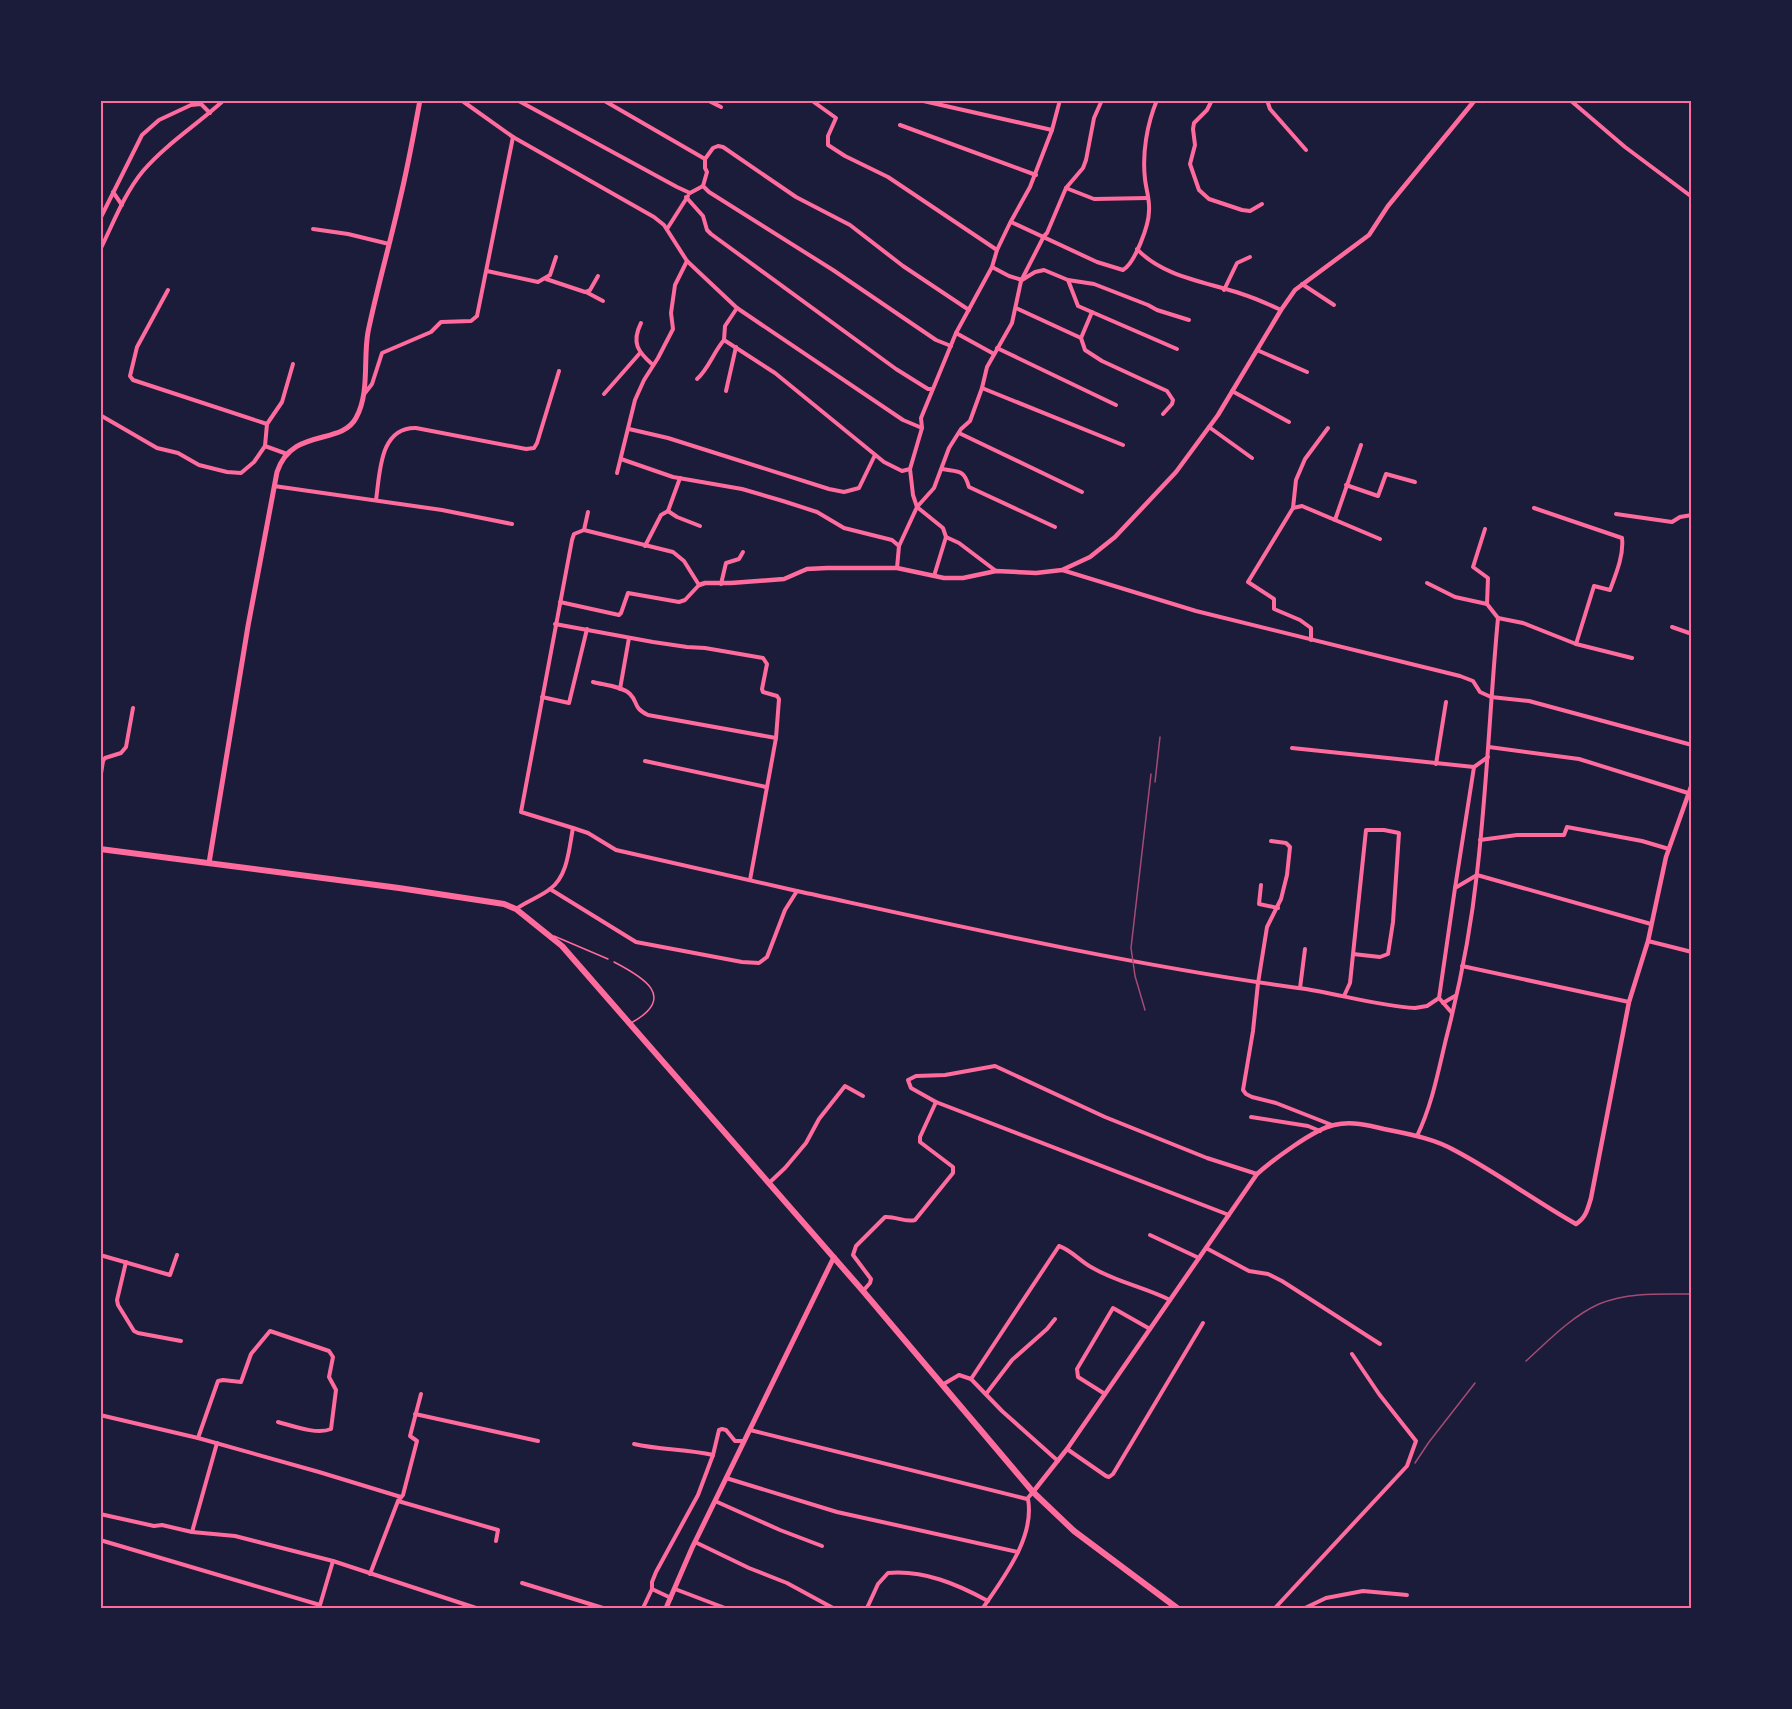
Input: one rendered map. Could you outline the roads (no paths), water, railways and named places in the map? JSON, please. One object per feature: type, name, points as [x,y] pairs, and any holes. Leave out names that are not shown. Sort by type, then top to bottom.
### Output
[{"type":"highway","points":[[100,849],[451,896],[504,904],[516,909],[562,946],[834,1257],[1033,1492],[1074,1531],[1177,1608]]},
{"type":"main road","points":[[209,863],[247,634],[278,468],[287,454],[301,443],[349,427],[357,416],[362,398],[368,334],[420,101]]},
{"type":"main road","points":[[666,1608],[695,1542],[834,1257]]},
{"type":"street","points":[[100,250],[122,205],[145,169],[224,100]]},
{"type":"street","points":[[415,100],[420,101]]},
{"type":"street","points":[[461,100],[513,137],[658,220],[667,229],[687,261],[737,308],[903,420],[922,428]]},
{"type":"street","points":[[517,100],[688,195],[703,216],[707,230],[711,234],[896,369],[926,388],[932,389]]},
{"type":"street","points":[[603,100],[705,159]]},
{"type":"street","points":[[706,100],[721,107]]},
{"type":"street","points":[[811,100],[836,117],[828,136],[828,145],[888,177],[997,250]]},
{"type":"street","points":[[919,100],[964,112],[1052,130]]},
{"type":"street","points":[[934,576],[946,537],[943,528],[917,507],[913,495],[910,469],[922,428],[921,418],[956,333],[992,267],[997,250],[1036,174],[1060,100]]},
{"type":"street","points":[[897,568],[898,546],[917,507],[934,488],[949,448],[970,421],[987,367],[1012,323],[1022,280],[1047,233],[1066,188],[1083,168],[1094,118],[1102,100]]},
{"type":"street","points":[[1011,222],[1080,254],[1124,270],[1128,267],[1143,239],[1149,212],[1144,178],[1146,136],[1157,100]]},
{"type":"street","points":[[1212,100],[1207,110],[1194,123],[1193,129],[1195,145],[1191,164],[1199,190],[1209,199],[1242,210],[1250,211],[1262,204]]},
{"type":"street","points":[[1267,100],[1270,109],[1306,150]]},
{"type":"street","points":[[560,602],[619,615],[628,593],[679,602],[685,600],[699,585],[705,583],[721,584],[784,579],[807,569],[897,568],[934,576],[963,578],[996,571],[1042,573],[1062,570],[1090,557],[1115,537],[1176,472],[1209,428],[1281,310],[1301,283],[1369,235],[1388,207],[1475,100]]},
{"type":"street","points":[[1570,100],[1625,147],[1692,197]]},
{"type":"street","points":[[100,219],[141,135],[159,120],[196,103],[201,104],[210,113]]},
{"type":"street","points":[[900,125],[1036,174]]},
{"type":"street","points":[[362,398],[372,384],[382,353],[431,332],[441,322],[476,319],[513,137]]},
{"type":"street","points":[[667,229],[688,195],[703,186],[707,172],[705,159],[713,148],[723,147],[795,197],[849,225],[903,266],[969,310]]},
{"type":"street","points":[[703,186],[919,330],[951,346]]},
{"type":"street","points":[[1066,188],[1094,198],[1148,198]]},
{"type":"street","points":[[113,192],[122,205]]},
{"type":"street","points":[[314,229],[389,244]]},
{"type":"street","points":[[1137,249],[1156,263],[1171,270],[1224,290],[1241,293],[1281,310]]},
{"type":"street","points":[[487,271],[538,282],[550,275],[556,257]]},
{"type":"street","points":[[1224,290],[1237,263],[1250,257]]},
{"type":"street","points":[[617,473],[635,400],[673,329],[671,313],[675,285],[687,261]]},
{"type":"street","points":[[992,267],[1022,280],[1035,272],[1044,270],[1068,280],[1094,284],[1178,318],[1189,320]]},
{"type":"street","points":[[585,292],[590,290],[598,276]]},
{"type":"street","points":[[545,279],[585,292],[603,301]]},
{"type":"street","points":[[1068,280],[1078,306],[1082,309],[1177,349]]},
{"type":"street","points":[[1301,283],[1334,305]]},
{"type":"street","points":[[168,290],[137,347],[130,376],[134,380],[267,424]]},
{"type":"street","points":[[697,379],[705,371],[724,340],[724,326],[737,308]]},
{"type":"street","points":[[1016,308],[1081,338]]},
{"type":"street","points":[[1092,312],[1081,338],[1085,350],[1102,361],[1167,391],[1173,400],[1163,414]]},
{"type":"street","points":[[641,323],[635,338],[640,353],[653,365]]},
{"type":"street","points":[[956,333],[994,354]]},
{"type":"street","points":[[724,340],[775,373],[875,456],[903,471],[910,469]]},
{"type":"street","points":[[726,391],[736,347]]},
{"type":"street","points":[[997,348],[1116,405]]},
{"type":"street","points":[[1257,350],[1307,372]]},
{"type":"street","points":[[604,394],[640,353]]},
{"type":"street","points":[[100,416],[123,427],[151,445],[178,453],[196,464],[241,473],[254,462],[265,447],[267,424],[282,402],[293,364]]},
{"type":"street","points":[[376,500],[383,452],[392,438],[408,429],[417,428],[532,449],[537,442],[559,371]]},
{"type":"street","points":[[982,388],[1123,445]]},
{"type":"street","points":[[1232,391],[1289,422]]},
{"type":"street","points":[[1209,428],[1252,458]]},
{"type":"street","points":[[1311,640],[1311,628],[1300,620],[1274,609],[1274,599],[1248,582],[1293,508],[1296,480],[1305,459],[1328,428]]},
{"type":"street","points":[[629,429],[668,438],[844,492],[858,488],[875,456]]},
{"type":"street","points":[[959,433],[1082,492]]},
{"type":"street","points":[[1335,520],[1361,445]]},
{"type":"street","points":[[265,447],[287,454]]},
{"type":"street","points":[[621,459],[680,478],[742,489],[783,501],[817,512],[844,528],[892,540],[898,546]]},
{"type":"street","points":[[942,469],[963,473],[969,487],[1055,527]]},
{"type":"street","points":[[1346,485],[1378,496],[1386,474],[1414,482]]},
{"type":"street","points":[[645,546],[661,514],[668,511],[680,478]]},
{"type":"street","points":[[274,486],[442,510],[512,524]]},
{"type":"street","points":[[1293,508],[1302,506],[1380,539]]},
{"type":"street","points":[[1534,508],[1622,538],[1623,544],[1618,567],[1610,590],[1594,586],[1576,644]]},
{"type":"street","points":[[668,511],[700,526]]},
{"type":"street","points":[[584,530],[588,512]]},
{"type":"street","points":[[1616,514],[1672,522],[1680,517],[1692,515]]},
{"type":"street","points":[[1485,529],[1473,567],[1488,578],[1487,604]]},
{"type":"street","points":[[699,585],[684,561],[673,552],[584,530],[574,534],[555,624],[521,812],[588,833],[616,850],[797,891],[1010,937],[1258,983],[1419,1008],[1433,1004],[1439,998],[1474,767]]},
{"type":"street","points":[[946,537],[959,543],[996,571]]},
{"type":"street","points":[[721,584],[726,563],[739,559],[742,552]]},
{"type":"street","points":[[1062,570],[1196,611],[1460,676],[1473,681],[1480,692],[1491,697],[1529,701],[1692,744]]},
{"type":"street","points":[[1427,583],[1455,597],[1487,604],[1498,618],[1523,623],[1576,644],[1632,658]]},
{"type":"street","points":[[1417,1136],[1426,1116],[1456,996],[1477,875],[1498,618]]},
{"type":"street","points":[[555,624],[629,638],[763,658],[766,664],[762,689],[779,699],[776,738],[750,879]]},
{"type":"street","points":[[1672,627],[1692,634]]},
{"type":"street","points":[[542,697],[570,702],[587,629]]},
{"type":"street","points":[[620,689],[629,638]]},
{"type":"street","points":[[593,682],[630,694],[638,710],[648,715],[776,738]]},
{"type":"street","points":[[1436,764],[1446,702]]},
{"type":"street","points":[[100,780],[105,758],[121,753],[126,747],[133,708]]},
{"type":"street","points":[[1489,747],[1578,759],[1688,793]]},
{"type":"street","points":[[1292,748],[1474,767],[1488,756]]},
{"type":"street","points":[[645,761],[766,787]]},
{"type":"street","points":[[983,1608],[1018,1552],[1026,1533],[1028,1499],[1067,1449],[1257,1174],[1276,1157],[1332,1125],[1348,1123],[1366,1125],[1417,1136],[1453,1149],[1554,1212],[1576,1224],[1580,1222],[1591,1198],[1629,1002],[1648,940],[1669,849],[1692,784]]},
{"type":"street","points":[[1480,840],[1517,835],[1564,835],[1567,827],[1642,841],[1669,849]]},
{"type":"street","points":[[516,909],[550,889],[564,872],[573,828]]},
{"type":"street","points":[[1344,996],[1350,983],[1353,954],[1366,830],[1399,833],[1393,922],[1388,954],[1380,957],[1353,954]]},
{"type":"street","points":[[1271,841],[1286,843],[1290,847],[1287,875],[1278,908],[1267,927],[1243,1086],[1244,1092],[1332,1125]]},
{"type":"street","points":[[1455,888],[1477,875],[1652,924]]},
{"type":"street","points":[[1261,885],[1259,904],[1278,908]]},
{"type":"street","points":[[550,889],[636,942],[759,963],[767,957],[785,910],[797,891]]},
{"type":"street","points":[[1648,940],[1692,952]]},
{"type":"street","points":[[1300,988],[1305,949]]},
{"type":"street","points":[[1462,966],[1629,1002]]},
{"type":"street","points":[[1443,1003],[1456,996]]},
{"type":"street","points":[[1439,998],[1452,1013]]},
{"type":"street","points":[[1229,1215],[936,1102],[911,1088],[908,1080],[916,1076],[945,1075],[995,1066],[1105,1117],[1207,1158],[1257,1174]]},
{"type":"street","points":[[769,1183],[806,1143],[819,1119],[845,1086],[863,1096]]},
{"type":"street","points":[[863,1291],[871,1279],[854,1255],[856,1246],[885,1217],[891,1216],[910,1222],[915,1220],[953,1173],[953,1167],[920,1142],[920,1137],[936,1102]]},
{"type":"street","points":[[1251,1117],[1308,1126],[1320,1131]]},
{"type":"street","points":[[1150,1235],[1199,1258]]},
{"type":"street","points":[[971,1379],[986,1360],[1059,1246],[1090,1267],[1124,1283],[1146,1288],[1170,1300]]},
{"type":"street","points":[[1206,1248],[1249,1271],[1268,1274],[1282,1281],[1380,1344]]},
{"type":"street","points":[[100,1255],[170,1275],[177,1255]]},
{"type":"street","points":[[126,1262],[117,1305],[134,1331],[181,1341]]},
{"type":"street","points":[[1105,1394],[1076,1374],[1113,1308],[1150,1329]]},
{"type":"street","points":[[986,1394],[1012,1360],[1055,1319]]},
{"type":"street","points":[[1067,1449],[1106,1476],[1113,1474],[1203,1323]]},
{"type":"street","points":[[198,1438],[218,1381],[241,1382],[251,1354],[270,1331],[329,1351],[333,1357],[329,1377],[336,1390],[331,1429],[327,1431],[306,1429],[278,1422]]},
{"type":"street","points":[[1275,1608],[1407,1466],[1414,1452],[1416,1441],[1379,1394],[1352,1354]]},
{"type":"street","points":[[942,1386],[960,1375],[971,1379],[1058,1461]]},
{"type":"street","points":[[370,1574],[399,1499],[417,1441],[410,1436],[421,1394]]},
{"type":"street","points":[[415,1414],[538,1441]]},
{"type":"street","points":[[100,1415],[217,1443],[498,1530],[496,1541]]},
{"type":"street","points":[[644,1608],[652,1590],[654,1577],[698,1495],[713,1455],[718,1432],[721,1429],[726,1430],[735,1441],[745,1441]]},
{"type":"street","points":[[750,1430],[1028,1499]]},
{"type":"street","points":[[192,1532],[217,1443]]},
{"type":"street","points":[[634,1444],[713,1455]]},
{"type":"street","points":[[726,1478],[837,1512],[1018,1552]]},
{"type":"street","points":[[715,1501],[822,1546]]},
{"type":"street","points":[[100,1514],[154,1526],[162,1525],[192,1532],[235,1536],[333,1561],[476,1608]]},
{"type":"street","points":[[100,1540],[320,1605],[333,1561]]},
{"type":"street","points":[[695,1542],[724,1557],[787,1583],[833,1608]]},
{"type":"street","points":[[867,1608],[878,1584],[888,1573],[903,1572],[934,1577],[970,1591],[988,1601]]},
{"type":"street","points":[[522,1583],[603,1608]]},
{"type":"street","points":[[675,1589],[725,1608]]},
{"type":"street","points":[[652,1590],[671,1598]]},
{"type":"street","points":[[1305,1608],[1326,1598],[1363,1591],[1407,1595]]},
{"type":"lane","points":[[545,932],[608,959]]},
{"type":"lane","points":[[614,962],[645,980],[653,992],[654,997],[649,1009],[630,1023]]},
{"type":"railway","points":[[1155,782],[1160,737]]},
{"type":"railway","points":[[1145,1010],[1135,976],[1131,948],[1151,774]]},
{"type":"railway","points":[[1526,1361],[1570,1322],[1599,1304],[1621,1297],[1692,1294]]},
{"type":"railway","points":[[1415,1463],[1475,1383]]}]
